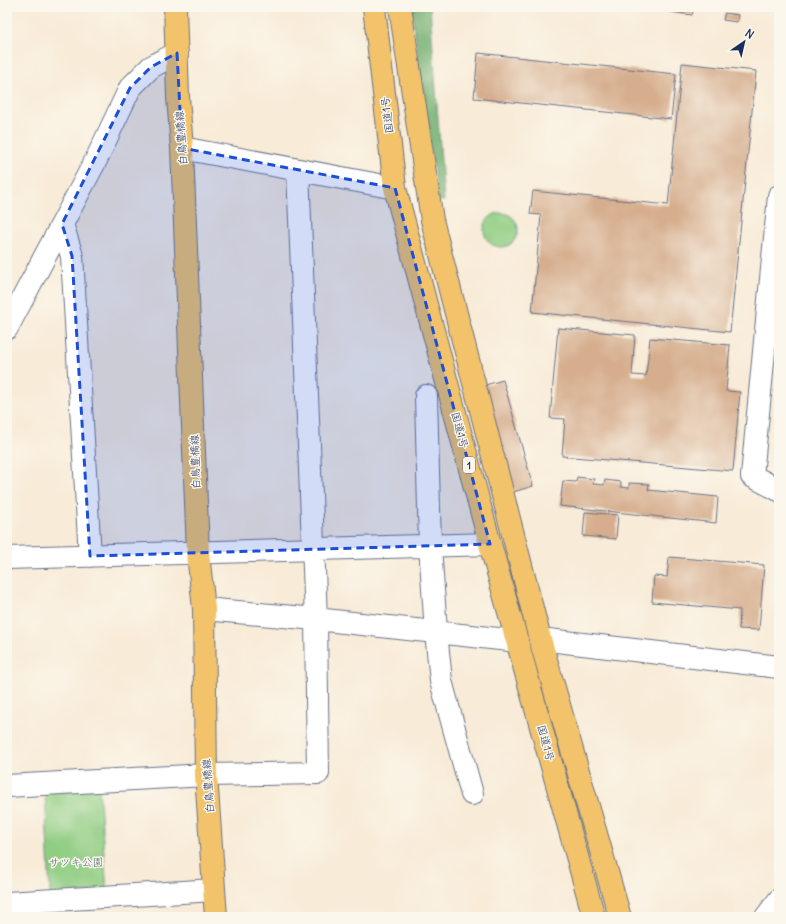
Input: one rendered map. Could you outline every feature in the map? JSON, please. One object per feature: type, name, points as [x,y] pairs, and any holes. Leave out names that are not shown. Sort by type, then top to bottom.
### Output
[{"type":"main road","name":"白鳥豊橋線","points":[[175,7],[198,553],[204,609],[206,775],[216,917]]},
{"type":"main road","name":"国道1号","points":[[374,7],[395,188],[490,544],[594,917]]},
{"type":"main road","name":"国道1号","points":[[400,7],[432,220],[540,639],[620,917]]},
{"type":"street","points":[[7,328],[97,158],[130,88],[152,67],[177,54]]},
{"type":"street","points":[[182,148],[395,188]]},
{"type":"street","points":[[7,786],[206,775],[318,773],[316,618],[298,170]]},
{"type":"street","points":[[779,196],[752,476],[779,490]]},
{"type":"street","points":[[62,224],[72,256],[90,556]]},
{"type":"street","points":[[426,396],[430,546],[441,681],[472,794]]},
{"type":"street","points":[[7,558],[490,544]]},
{"type":"street","points":[[204,609],[316,618],[518,641]]},
{"type":"street","points":[[540,639],[779,667]]},
{"type":"street","points":[[7,903],[214,890]]},
{"type":"street","points":[[766,917],[779,900]]},
{"type":"highlighted area","points":[[177,53],[182,148],[395,188],[490,544],[90,556],[72,256],[62,224],[130,88],[151,67]]},
{"type":"green space","points":[[411,7],[430,7],[444,201],[438,201]]},
{"type":"green space","points":[[498,213],[504,213],[513,218],[517,224],[517,236],[513,242],[504,247],[498,247],[489,242],[484,233],[484,227],[489,218]]},
{"type":"green space","name":"サツキ公園","points":[[99,789],[107,891],[50,895],[45,791]]},
{"type":"building","points":[[657,7],[694,7],[692,15],[657,10]]},
{"type":"building","points":[[725,13],[738,15],[737,22],[723,20]]},
{"type":"building","points":[[478,53],[676,74],[671,119],[474,98]]},
{"type":"building","points":[[682,63],[756,71],[730,332],[532,312],[541,215],[530,214],[533,191],[668,205]]},
{"type":"building","points":[[558,328],[635,335],[632,375],[646,376],[650,338],[730,345],[726,391],[740,392],[733,471],[562,456],[565,419],[550,418]]},
{"type":"building","points":[[503,380],[533,486],[513,492],[482,386]]},
{"type":"building","points":[[577,477],[594,479],[593,484],[604,485],[605,480],[621,482],[621,487],[629,488],[629,483],[649,484],[648,490],[718,497],[716,523],[560,506],[563,481],[576,482]]},
{"type":"building","points":[[585,512],[618,515],[616,539],[583,536]]},
{"type":"building","points":[[669,557],[764,565],[759,630],[739,629],[740,610],[652,602],[654,576],[667,577]]}]
